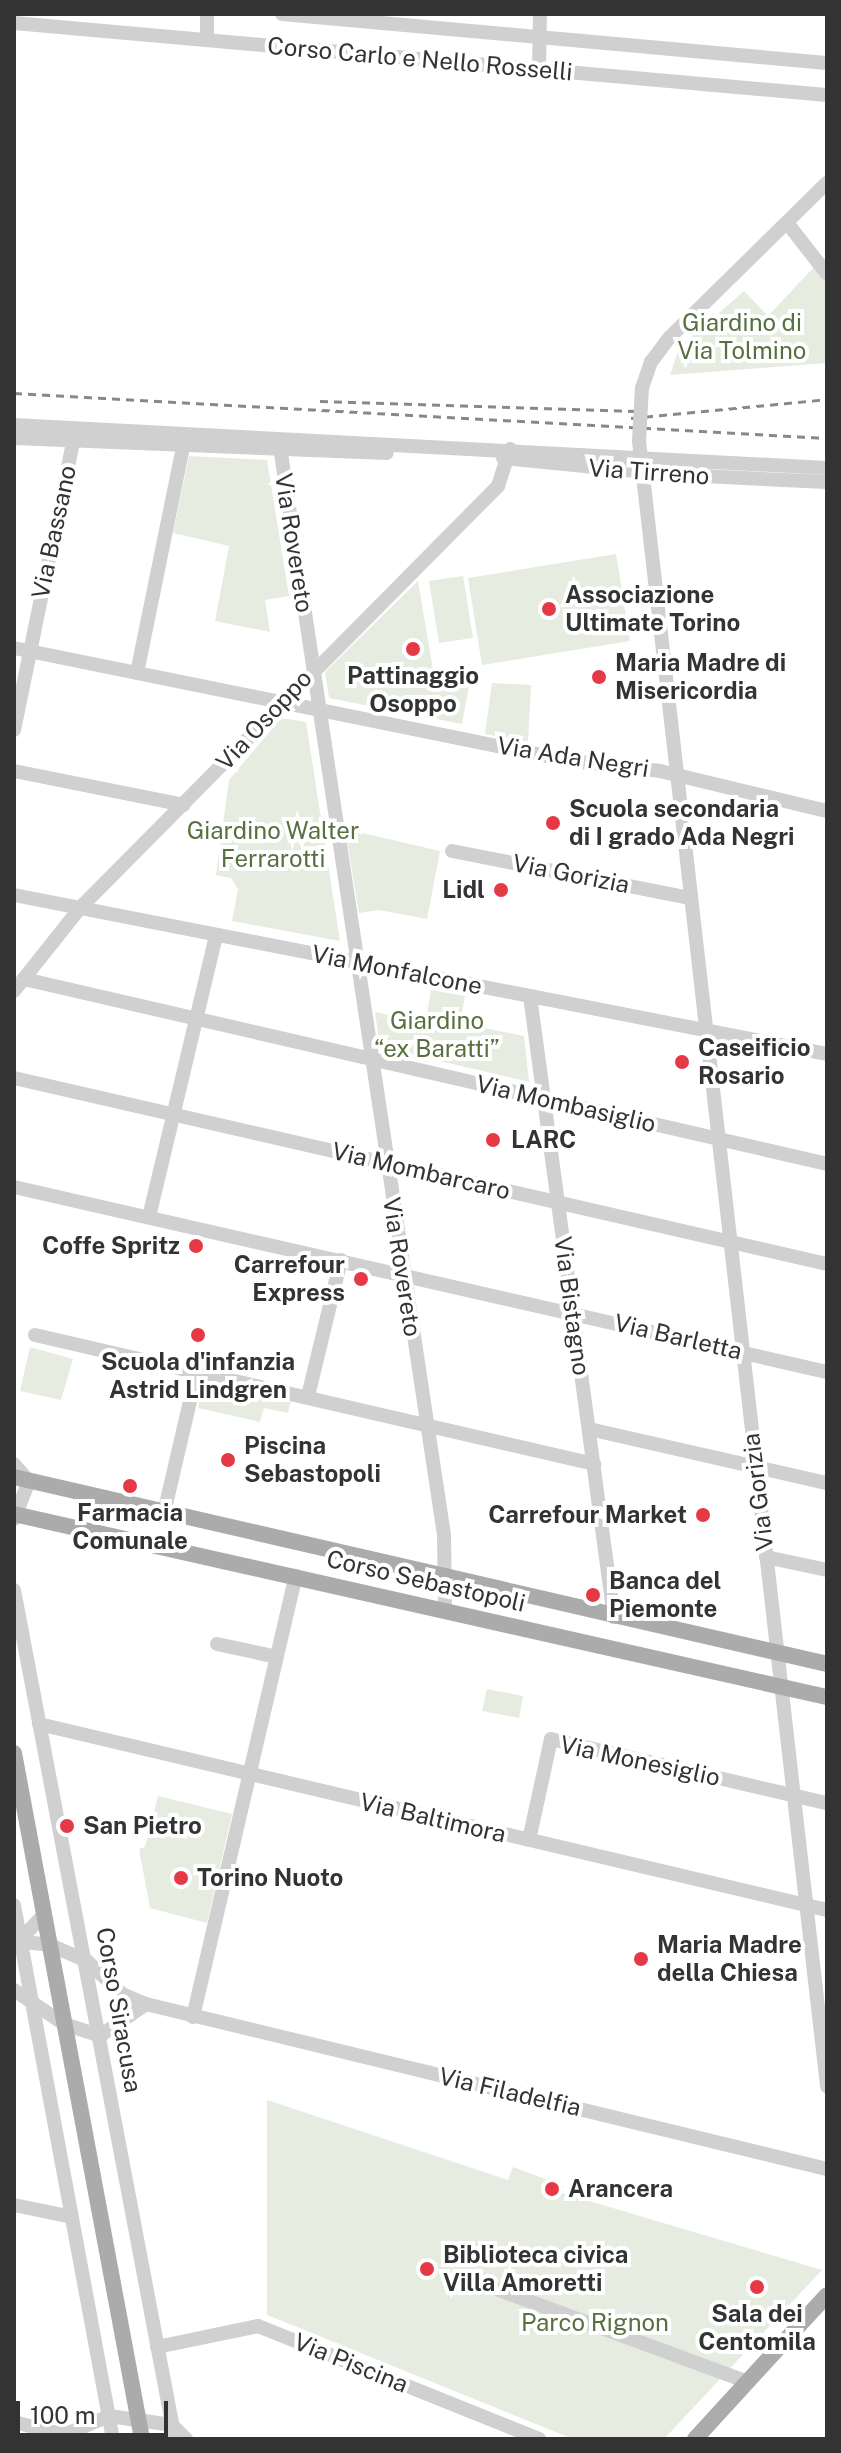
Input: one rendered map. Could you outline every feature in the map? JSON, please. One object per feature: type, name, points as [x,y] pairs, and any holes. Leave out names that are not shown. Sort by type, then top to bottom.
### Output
[{"type":"main road","name":"Corso Sebastopoli","points":[[22,1479],[827,1664]]},
{"type":"main road","name":"Corso Sebastopoli","points":[[15,1516],[445,1609],[827,1697]]},
{"type":"main road","points":[[14,1753],[142,2439]]},
{"type":"main road","points":[[695,2439],[827,2295]]},
{"type":"street","points":[[207,14],[207,40]]},
{"type":"street","name":"Corso Carlo e Nello Rosselli","points":[[282,14],[827,63]]},
{"type":"street","points":[[539,70],[543,39],[540,14]]},
{"type":"street","name":"Corso Carlo e Nello Rosselli","points":[[14,23],[827,95]]},
{"type":"street","points":[[827,183],[788,224],[827,274]]},
{"type":"street","name":"Via Gorizia","points":[[788,224],[669,338],[651,362],[642,388],[639,441],[827,2086]]},
{"type":"street","name":"Via Tirreno","points":[[14,425],[183,446],[472,450],[827,482]]},
{"type":"street","name":"Via Tirreno","points":[[14,438],[74,434],[280,446]]},
{"type":"street","name":"Via Bassano","points":[[14,730],[22,650],[74,434]]},
{"type":"street","points":[[137,673],[183,446]]},
{"type":"street","name":"Via Rovereto","points":[[280,446],[355,962],[427,1425],[448,1579],[445,1609]]},
{"type":"street","name":"Via Osoppo","points":[[19,985],[80,908],[184,805],[279,701],[498,486],[510,455]]},
{"type":"street","name":"Via Tirreno","points":[[640,465],[827,468]]},
{"type":"street","name":"Via Rovereto","points":[[308,635],[336,645]]},
{"type":"street","name":"Via Ada Negri","points":[[22,650],[571,761],[675,776],[827,811]]},
{"type":"street","points":[[14,771],[184,805]]},
{"type":"street","name":"Via Gorizia","points":[[452,851],[690,898]]},
{"type":"street","name":"Via Monfalcone","points":[[14,895],[827,1054]]},
{"type":"street","points":[[149,1217],[216,935]]},
{"type":"street","name":"Via Mombasiglio","points":[[19,985],[197,1019],[827,1164]]},
{"type":"street","name":"Via Bistagno","points":[[530,996],[614,1617]]},
{"type":"street","name":"Via Mombarcaro","points":[[14,1078],[827,1264]]},
{"type":"street","name":"Via Barletta","points":[[14,1187],[827,1372]]},
{"type":"street","points":[[308,1396],[341,1260]]},
{"type":"street","points":[[35,1335],[594,1464]]},
{"type":"street","points":[[164,1513],[197,1371]]},
{"type":"street","points":[[589,1429],[827,1483]]},
{"type":"street","points":[[14,1464],[22,1479],[15,1516]]},
{"type":"street","points":[[766,1557],[827,1570]]},
{"type":"street","points":[[193,2017],[296,1576]]},
{"type":"street","name":"Corso Siracusa","points":[[14,1590],[87,1961],[174,2432]]},
{"type":"street","points":[[217,1644],[277,1657]]},
{"type":"street","name":"Via Baltimora","points":[[39,1724],[827,1910]]},
{"type":"street","name":"Via Monesiglio","points":[[529,1840],[551,1739],[827,1803]]},
{"type":"street","points":[[14,1905],[17,1940],[113,2439]]},
{"type":"street","points":[[17,1940],[44,1914]]},
{"type":"street","name":"Via Filadelfia","points":[[17,1940],[50,1945],[87,1961],[122,1994],[146,2004],[827,2169]]},
{"type":"street","points":[[14,1990],[32,2006],[64,2024],[100,2036],[146,2004]]},
{"type":"street","points":[[14,2205],[72,2217]]},
{"type":"street","points":[[499,2290],[748,2382]]},
{"type":"street","name":"Via Piscina","points":[[157,2347],[258,2326],[539,2439]]},
{"type":"street","points":[[14,2422],[72,2437],[109,2416],[139,2420],[186,2439]]},
{"type":"green space","name":"Giardino di Via Tolmino","points":[[814,267],[827,282],[827,363],[670,375],[679,348],[744,291],[768,316]]},
{"type":"green space","points":[[189,456],[267,460],[289,596],[265,600],[270,632],[215,621],[229,546],[173,533]]},
{"type":"green space","name":"Associazione Ultimate Torino","points":[[616,554],[630,641],[482,665],[468,578]]},
{"type":"green space","points":[[463,576],[473,638],[439,643],[429,581]]},
{"type":"green space","points":[[418,581],[433,670],[440,675],[472,670],[462,724],[329,698],[325,672]]},
{"type":"green space","points":[[492,683],[531,685],[528,742],[485,734]]},
{"type":"green space","name":"Giardino Walter Ferrarotti","points":[[281,718],[306,722],[340,941],[232,921],[238,889],[231,878],[216,875],[229,780]]},
{"type":"green space","points":[[345,829],[440,851],[427,919],[379,910],[359,913]]},
{"type":"green space","name":"Giardino “ex Baratti”","points":[[431,990],[465,996],[460,1023],[524,1036],[529,1082],[380,1047],[375,1012],[412,1020],[427,1013]]},
{"type":"green space","points":[[30,1347],[73,1359],[61,1400],[20,1391]]},
{"type":"green space","points":[[205,1376],[292,1396],[288,1413],[264,1408],[260,1422],[198,1408]]},
{"type":"green space","points":[[487,1689],[523,1696],[519,1718],[482,1711]]},
{"type":"green space","name":"Torino Nuoto","points":[[158,1796],[232,1814],[207,1923],[150,1908],[139,1849],[145,1847]]},
{"type":"green space","name":"Parco Rignon","points":[[267,2100],[508,2180],[513,2167],[564,2186],[562,2193],[822,2270],[664,2439],[573,2439],[267,2315]]},
{"type":"railway","points":[[14,393],[827,438]]},
{"type":"railway","points":[[631,418],[827,399]]},
{"type":"railway","points":[[320,401],[644,411]]},
{"type":"place","name":"Associazione Ultimate Torino","points":[[549,609]]},
{"type":"place","name":"Pattinaggio Osoppo","points":[[413,649]]},
{"type":"place","name":"Maria Madre di Misericordia","points":[[599,677]]},
{"type":"place","name":"Scuola secondaria di I grado Ada Negri","points":[[553,823]]},
{"type":"place","name":"Lidl","points":[[501,890]]},
{"type":"place","name":"Caseificio Rosario","points":[[682,1062]]},
{"type":"place","name":"LARC","points":[[493,1140]]},
{"type":"place","name":"Coffe Spritz","points":[[196,1246]]},
{"type":"place","name":"Carrefour Express","points":[[361,1279]]},
{"type":"place","name":"Scuola d'infanzia Astrid Lindgren","points":[[198,1335]]},
{"type":"place","name":"Piscina Sebastopoli","points":[[228,1460]]},
{"type":"place","name":"Farmacia Comunale","points":[[130,1486]]},
{"type":"place","name":"Carrefour Market","points":[[703,1515]]},
{"type":"place","name":"Banca del Piemonte","points":[[593,1595]]},
{"type":"place","name":"San Pietro","points":[[67,1826]]},
{"type":"place","name":"Torino Nuoto","points":[[181,1878]]},
{"type":"place","name":"Maria Madre della Chiesa","points":[[641,1959]]},
{"type":"place","name":"Arancera","points":[[552,2189]]},
{"type":"place","name":"Biblioteca civica Villa Amoretti","points":[[427,2269]]},
{"type":"place","name":"Sala dei Centomila","points":[[757,2287]]}]
